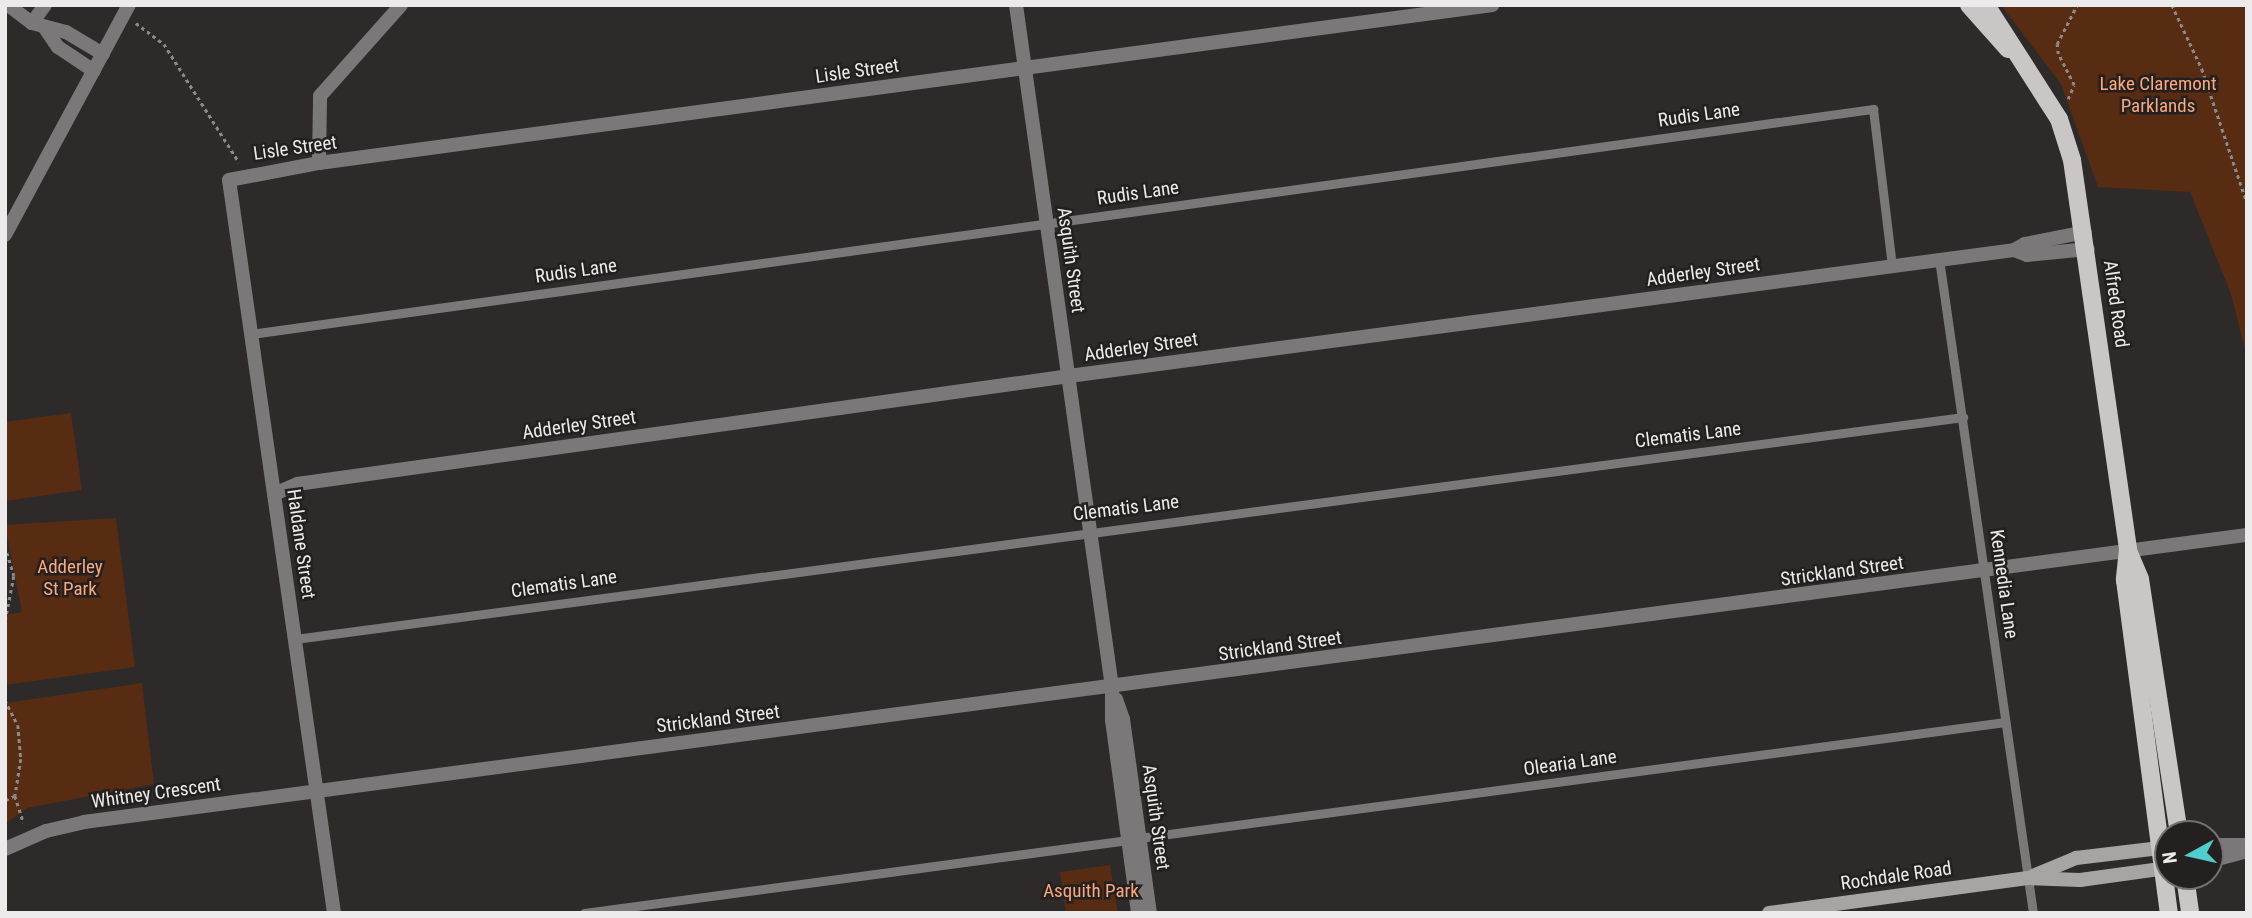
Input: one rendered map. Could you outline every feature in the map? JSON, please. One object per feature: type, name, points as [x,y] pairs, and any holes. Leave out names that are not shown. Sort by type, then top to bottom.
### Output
[{"type":"main road","name":"Alfred Road","points":[[1969,5],[2032,74]]},
{"type":"main road","name":"Alfred Road","points":[[1986,5],[2052,106],[2072,160],[2086,241],[2128,549],[2125,580],[2160,820]]},
{"type":"main road","name":"Alfred Road","points":[[2128,549],[2140,579],[2177,820]]},
{"type":"main road","name":"Rochdale Road","points":[[2028,878],[2076,858],[2154,848]]},
{"type":"main road","name":"Rochdale Road","points":[[1769,913],[2028,878],[2080,880],[2154,870]]},
{"type":"main road","name":"Alfred Road","points":[[2167,890],[2169,913]]},
{"type":"main road","points":[[2187,890],[2190,913]]},
{"type":"street","points":[[8,5],[38,26],[58,47],[94,71]]},
{"type":"street","points":[[38,26],[46,5]]},
{"type":"street","points":[[319,163],[320,96],[401,5]]},
{"type":"street","name":"Asquith Street","points":[[1016,5],[1112,687],[1123,719],[1138,913]]},
{"type":"street","name":"Lisle Street","points":[[229,180],[319,163],[1492,5]]},
{"type":"street","points":[[5,235],[127,10]]},
{"type":"street","points":[[38,26],[66,32],[103,54]]},
{"type":"street","name":"Haldane Street","points":[[229,180],[334,913]]},
{"type":"street","name":"Adderley Street","points":[[274,494],[297,484],[1069,376],[2014,250],[2025,244],[2086,241]]},
{"type":"street","name":"Strickland Street","points":[[317,790],[1984,572],[2128,549],[2247,535]]},
{"type":"street","name":"Whitney Crescent","points":[[5,849],[32,836],[84,822],[317,790]]},
{"type":"street","name":"Asquith Street","points":[[1134,839],[1150,913]]},
{"type":"street","points":[[2224,845],[2247,845]]},
{"type":"street","points":[[2224,857],[2247,851]]},
{"type":"lane","name":"Rudis Lane","points":[[251,334],[1873,109],[1892,266]]},
{"type":"lane","name":"Kennedia Lane","points":[[1939,259],[2033,913]]},
{"type":"lane","name":"Clematis Lane","points":[[295,639],[1090,530],[1963,417]]},
{"type":"lane","name":"Olearia Lane","points":[[584,913],[2005,722]]},
{"type":"path","points":[[2052,106],[2072,95],[2074,85],[2058,54],[2057,44],[2077,5]]},
{"type":"path","points":[[2172,5],[2202,69],[2247,204]]},
{"type":"path","points":[[127,10],[164,44],[240,161],[229,180]]},
{"type":"path","points":[[5,546],[14,576],[5,623]]},
{"type":"path","points":[[5,700],[21,739],[15,796],[32,836]]},
{"type":"path","points":[[5,801],[15,796]]},
{"type":"green space","name":"Lake Claremont Parklands","points":[[2001,5],[2247,5],[2247,358],[2231,294],[2190,192],[2098,187],[2061,84]]},
{"type":"green space","points":[[71,413],[82,490],[5,501],[5,422]]},
{"type":"green space","name":"Adderley St Park","points":[[116,518],[135,667],[5,685],[5,615],[22,612],[5,525]]},
{"type":"green space","points":[[142,683],[154,784],[27,808],[5,824],[5,703]]},
{"type":"green space","name":"Asquith Park","points":[[1110,865],[1118,913],[1066,913],[1060,872]]}]
